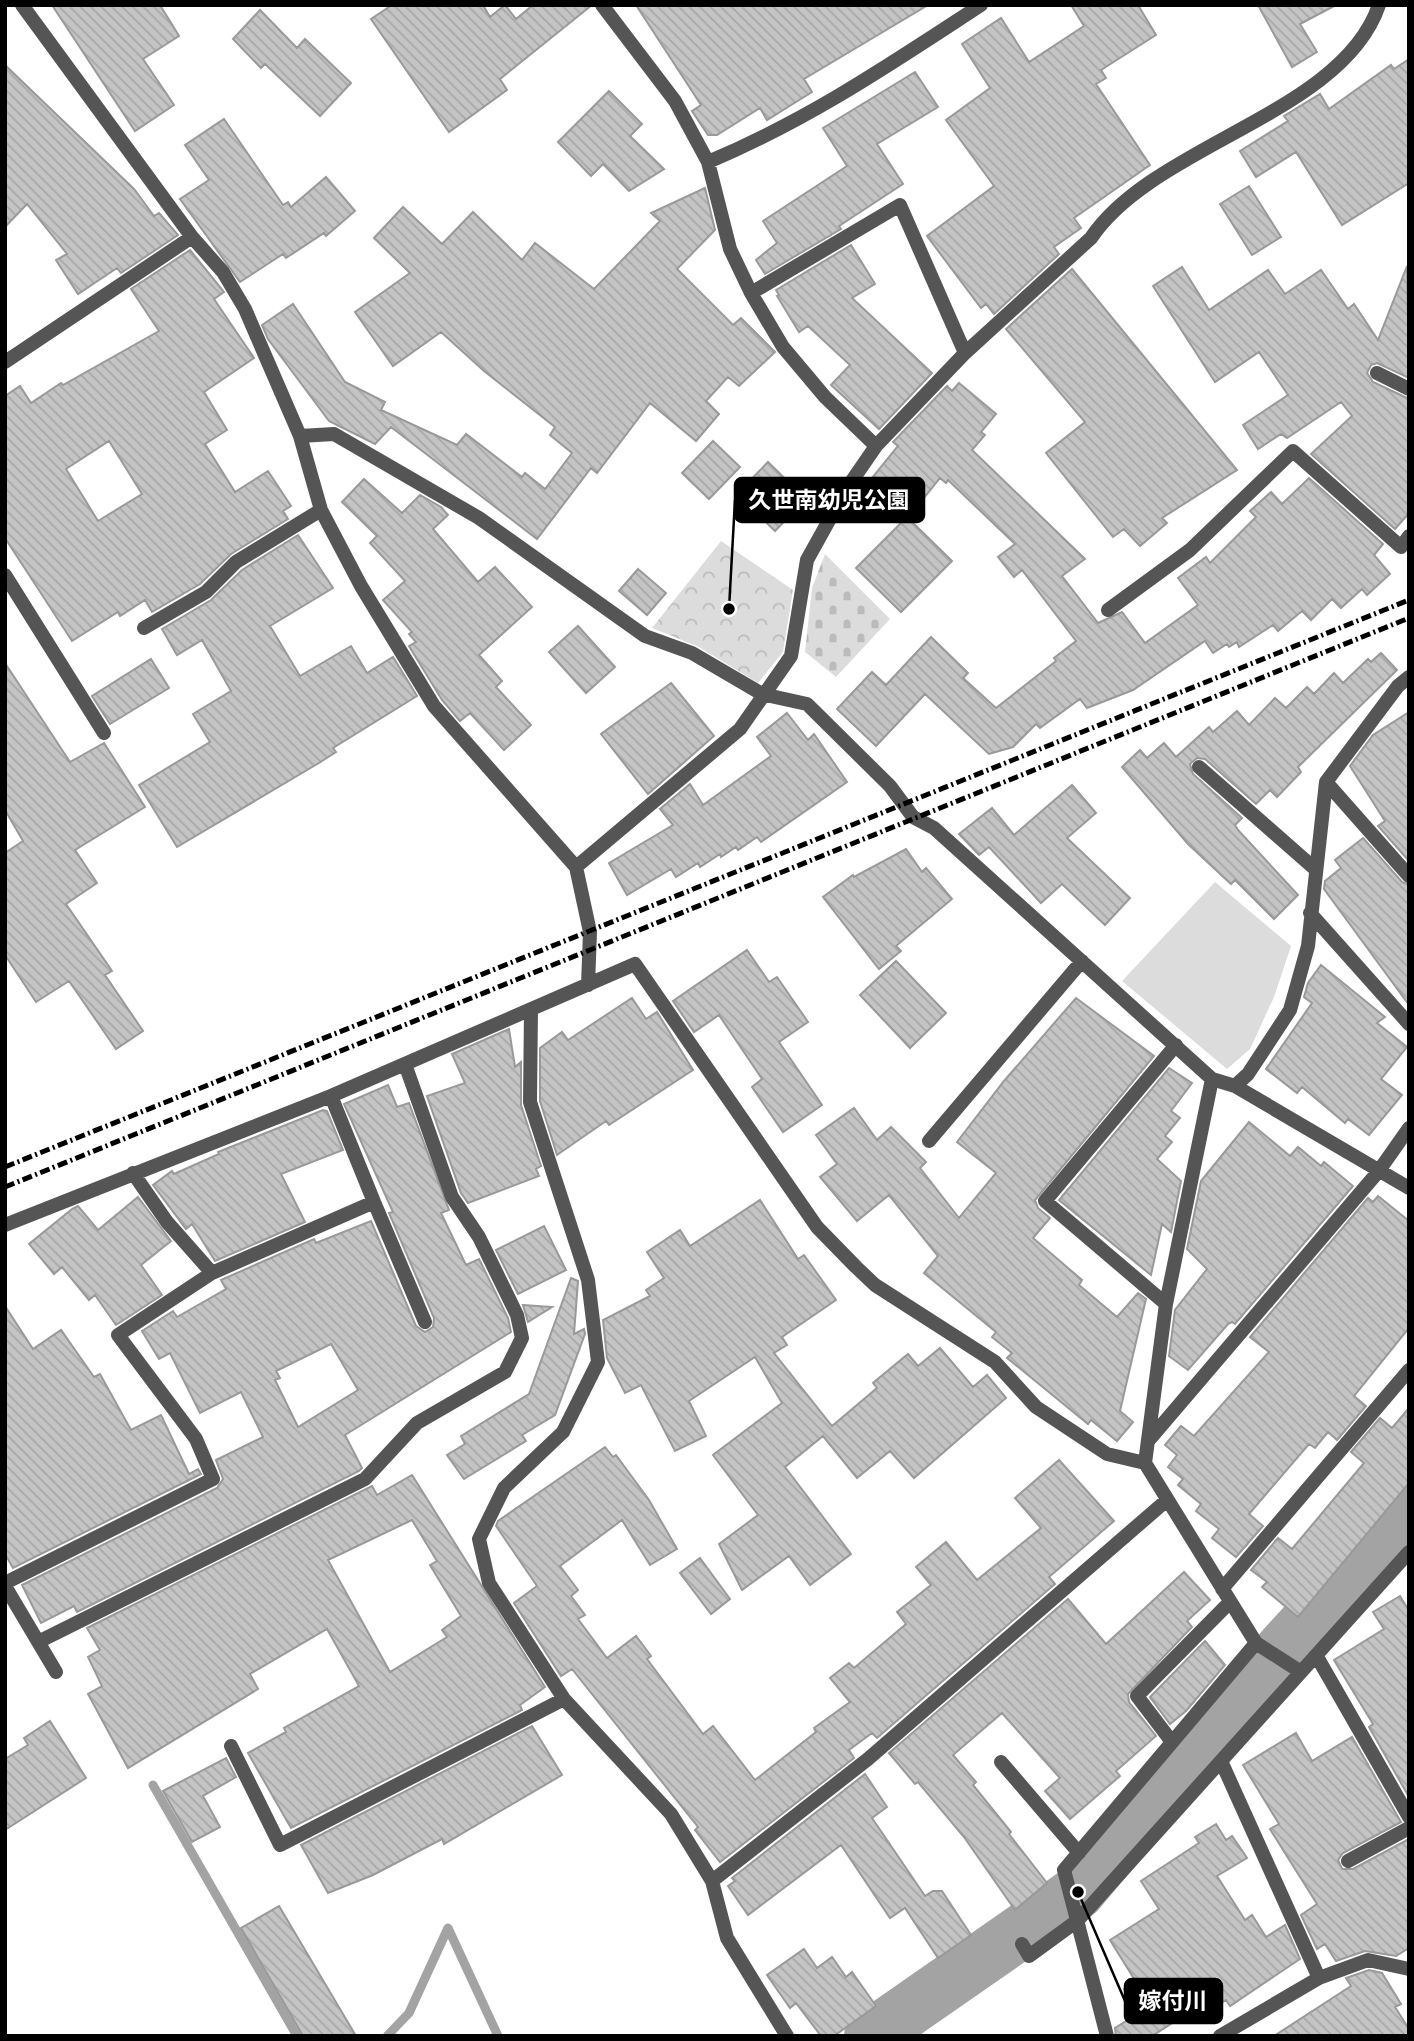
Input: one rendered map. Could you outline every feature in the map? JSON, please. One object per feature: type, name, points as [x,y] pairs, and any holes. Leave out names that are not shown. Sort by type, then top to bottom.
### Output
[{"type":"street","points":[[22,5],[192,237],[223,272],[245,309],[300,436],[321,510],[361,586],[434,706],[576,867],[590,932],[588,985]]},
{"type":"street","points":[[708,162],[774,134],[840,98],[981,5]]},
{"type":"street","points":[[576,867],[740,729],[791,656],[807,560],[847,488],[876,446],[965,353],[1091,238],[1105,217],[1143,188],[1310,85],[1352,55],[1371,28],[1379,5]]},
{"type":"street","points":[[606,7],[676,101],[708,162],[730,249],[751,293],[798,366],[876,446]]},
{"type":"street","points":[[751,293],[900,205],[965,353]]},
{"type":"street","points":[[5,362],[192,237]]},
{"type":"street","points":[[1377,373],[1409,388]]},
{"type":"street","points":[[300,436],[334,434],[479,518],[645,636],[692,653],[762,694],[807,704],[890,786],[913,817],[934,828],[1212,1079],[1236,1086],[1409,1188]]},
{"type":"street","points":[[1108,610],[1190,550],[1293,452],[1401,547],[1409,536]]},
{"type":"street","points":[[144,628],[206,592],[236,562],[321,510]]},
{"type":"street","points":[[5,575],[104,733]]},
{"type":"street","points":[[1236,1086],[1248,1074],[1290,1010],[1308,946],[1314,868],[1326,782],[1409,677]]},
{"type":"street","points":[[1199,767],[1314,868]]},
{"type":"street","points":[[1326,782],[1409,876]]},
{"type":"street","points":[[1310,913],[1409,1024]]},
{"type":"street","points":[[929,1141],[1082,961]]},
{"type":"street","points":[[5,1225],[331,1096],[635,964],[817,1227],[874,1285],[995,1362],[1036,1407],[1107,1454],[1144,1464],[1256,1643],[1301,1672]]},
{"type":"street","points":[[531,1009],[530,1102],[588,1280],[598,1362],[563,1432],[503,1488],[479,1539],[489,1583],[564,1699],[671,1814],[712,1881],[727,1938],[787,2036]]},
{"type":"street","points":[[1166,1304],[1045,1201],[1176,1045]]},
{"type":"street","points":[[38,1642],[365,1479],[417,1423],[505,1372],[522,1338],[517,1315],[479,1237],[452,1197],[405,1064]]},
{"type":"street","points":[[1144,1464],[1166,1304],[1212,1079]]},
{"type":"street","points":[[331,1096],[425,1322]]},
{"type":"street","points":[[1149,1440],[1378,1172],[1409,1128]]},
{"type":"street","points":[[133,1173],[167,1222],[212,1273]]},
{"type":"street","points":[[56,1672],[5,1584],[214,1479],[196,1439],[118,1335],[212,1273],[374,1202]]},
{"type":"street","points":[[1222,1589],[1409,1370]]},
{"type":"street","points":[[712,1881],[868,1759],[1167,1500]]},
{"type":"street","points":[[1022,1944],[1029,1956],[1077,1921],[1316,1655],[1408,1557]]},
{"type":"street","points":[[1172,1742],[1137,1696],[1230,1602]]},
{"type":"street","points":[[1107,2036],[1064,1870],[1256,1643]]},
{"type":"street","points":[[1316,1655],[1409,1817]]},
{"type":"street","points":[[231,1746],[280,1845],[564,1699]]},
{"type":"street","points":[[1221,1761],[1319,1978]]},
{"type":"street","points":[[1001,1762],[1079,1853]]},
{"type":"street","points":[[1348,1861],[1409,1828]]},
{"type":"street","points":[[1220,2036],[1319,1978],[1368,1960],[1409,1969]]},
{"type":"green space","points":[[721,541],[793,590],[783,652],[758,683],[699,647],[652,628]]},
{"type":"green space","points":[[825,554],[890,619],[836,677],[805,652],[812,588]]},
{"type":"green space","points":[[1215,882],[1291,946],[1274,997],[1250,1049],[1227,1069],[1122,981]]},
{"type":"building","points":[[52,5],[160,5],[179,36],[143,59],[174,105],[135,131]]},
{"type":"building","points":[[392,5],[483,5],[490,17],[505,5],[516,19],[533,5],[592,5],[500,79],[507,90],[449,132],[371,19]]},
{"type":"building","points":[[636,5],[928,5],[804,79],[812,92],[767,120],[760,108],[717,135],[708,135],[692,111],[701,105]]},
{"type":"building","points":[[1071,5],[1138,5],[1156,35],[1101,70],[1106,78],[1096,84],[1150,165],[1074,218],[1081,228],[1054,247],[1059,254],[994,314],[986,304],[981,308],[927,236],[994,186],[946,120],[990,88],[962,44],[1001,18],[1029,62],[1084,26]]},
{"type":"building","points":[[1258,5],[1336,5],[1300,24],[1317,52],[1292,67]]},
{"type":"building","points":[[260,10],[297,48],[305,39],[351,83],[320,116],[265,64],[261,68],[233,39]]},
{"type":"building","points":[[1409,59],[1409,183],[1342,225],[1296,152],[1256,177],[1240,151],[1288,121],[1284,116],[1320,94],[1329,109],[1391,65],[1394,69]]},
{"type":"building","points":[[5,65],[134,189],[154,216],[159,213],[178,235],[121,273],[117,268],[78,294],[56,260],[67,254],[27,204],[5,227]]},
{"type":"building","points":[[915,72],[938,107],[877,144],[903,184],[839,226],[841,229],[765,274],[756,260],[777,243],[763,221],[847,166],[823,128]]},
{"type":"building","points":[[609,91],[642,124],[630,136],[664,169],[629,191],[603,164],[591,176],[558,142]]},
{"type":"building","points":[[224,119],[283,205],[288,202],[291,207],[326,177],[355,211],[326,236],[324,233],[286,258],[283,254],[240,282],[180,199],[209,180],[185,145]]},
{"type":"building","points":[[1249,186],[1281,237],[1252,255],[1220,204]]},
{"type":"building","points":[[705,188],[715,230],[677,269],[733,325],[741,318],[775,352],[739,386],[728,377],[706,401],[719,414],[696,441],[650,403],[597,473],[591,468],[537,539],[391,427],[375,444],[329,421],[268,339],[262,325],[293,304],[345,382],[385,402],[381,410],[457,445],[466,434],[522,477],[525,473],[545,489],[572,453],[550,435],[555,427],[484,371],[441,332],[393,366],[355,312],[410,273],[374,238],[403,207],[442,244],[473,212],[522,260],[535,243],[594,289],[660,221],[651,213]]},
{"type":"building","points":[[851,245],[875,284],[852,298],[932,373],[879,429],[831,385],[850,365],[808,326],[799,332],[776,290]]},
{"type":"building","points":[[190,250],[224,292],[214,299],[254,358],[204,392],[227,430],[205,444],[235,492],[268,471],[291,506],[283,511],[288,519],[231,554],[200,584],[152,612],[145,600],[120,616],[118,612],[72,641],[5,538],[5,396],[20,386],[31,403],[61,383],[63,385],[159,331],[131,289]],"holes":[[[109,441],[142,494],[98,521],[66,469]]]},
{"type":"building","points":[[1407,266],[1409,378],[1377,363],[1371,365],[1367,373],[1373,382],[1409,399],[1409,513],[1395,529],[1311,454],[1352,416],[1341,402],[1287,438],[1281,434],[1258,449],[1243,425],[1288,395],[1259,352],[1215,382],[1153,286],[1182,267],[1209,310],[1268,270],[1285,294],[1321,270],[1348,309],[1354,304],[1378,340]]},
{"type":"building","points":[[1072,269],[1237,470],[1162,518],[1167,523],[1140,546],[1124,529],[1113,537],[1046,453],[1085,422],[1006,329]]},
{"type":"building","points":[[959,383],[996,414],[981,432],[985,435],[972,450],[1085,559],[1062,576],[1098,623],[1122,612],[1145,643],[1198,605],[1178,578],[1206,557],[1210,563],[1256,517],[1250,511],[1271,492],[1282,504],[1309,478],[1383,544],[1374,555],[1390,574],[1367,595],[1362,589],[1341,608],[1332,599],[1311,620],[1302,611],[1278,631],[1273,625],[1239,647],[1237,642],[1229,647],[1227,644],[1213,653],[1205,641],[1133,690],[1087,708],[1080,699],[1040,728],[1036,724],[1013,747],[989,754],[925,694],[876,746],[837,709],[872,672],[886,685],[931,637],[968,673],[963,678],[996,708],[1056,661],[1054,658],[1076,641],[1022,570],[1014,577],[998,557],[1015,544],[948,480],[946,483],[940,478],[908,518],[952,561],[901,612],[856,568],[903,521],[863,489],[898,446],[893,442],[947,386],[952,391]]},
{"type":"building","points":[[713,441],[740,467],[709,499],[682,473]]},
{"type":"building","points":[[768,462],[806,499],[775,531],[737,494]]},
{"type":"building","points":[[364,479],[402,513],[420,495],[441,507],[448,515],[433,529],[478,582],[495,567],[532,607],[479,655],[502,681],[496,687],[531,725],[504,750],[470,713],[460,721],[442,700],[409,646],[416,642],[409,634],[412,632],[383,600],[405,581],[370,543],[377,536],[342,502]]},
{"type":"building","points":[[298,535],[333,588],[270,626],[300,676],[351,646],[367,673],[393,657],[417,696],[333,748],[336,752],[319,763],[177,847],[139,785],[210,742],[193,714],[231,691],[202,640],[177,655],[162,629],[211,600],[242,570]]},
{"type":"building","points":[[638,569],[666,593],[647,615],[619,591]]},
{"type":"building","points":[[578,626],[615,667],[586,693],[549,652]]},
{"type":"building","points":[[1381,653],[1397,670],[1298,767],[1301,772],[1277,797],[1270,790],[1256,804],[1205,759],[1197,758],[1190,764],[1193,774],[1242,818],[1235,825],[1238,830],[1298,895],[1274,919],[1235,880],[1231,884],[1188,844],[1122,767],[1140,750],[1147,758],[1164,743],[1176,757],[1209,727],[1213,732],[1237,711],[1249,725],[1275,698],[1286,708],[1307,687],[1314,694],[1334,673],[1343,683],[1368,659],[1371,662]]},
{"type":"building","points":[[151,659],[169,688],[110,724],[92,696]]},
{"type":"building","points":[[5,663],[70,762],[104,743],[145,807],[75,850],[97,883],[66,904],[112,971],[105,975],[143,1031],[116,1049],[69,981],[36,1002],[5,955],[5,853],[23,841],[5,810]]},
{"type":"building","points":[[671,683],[714,736],[648,794],[601,734]]},
{"type":"building","points":[[1409,712],[1409,861],[1378,826],[1385,821],[1350,766],[1373,735]]},
{"type":"building","points":[[787,713],[808,740],[814,734],[847,782],[761,842],[757,837],[738,850],[736,847],[721,857],[720,854],[700,867],[698,863],[676,877],[671,869],[627,895],[609,863],[673,825],[660,809],[690,784],[703,805],[771,756],[757,737]]},
{"type":"building","points":[[1072,785],[1096,813],[1067,838],[1130,898],[1105,925],[1062,884],[1041,903],[989,847],[979,855],[959,834],[992,808],[1014,835]]},
{"type":"building","points":[[1363,838],[1402,882],[1409,885],[1409,1005],[1324,889],[1325,881],[1341,868],[1335,860]]},
{"type":"building","points":[[906,849],[922,872],[926,868],[952,899],[896,946],[901,951],[879,969],[823,897],[853,875],[854,877]]},
{"type":"building","points":[[747,950],[769,982],[777,977],[808,1022],[779,1042],[822,1105],[783,1132],[752,1087],[762,1079],[719,1015],[694,1032],[673,1001]]},
{"type":"building","points":[[896,961],[946,1013],[910,1048],[860,995]]},
{"type":"building","points":[[1321,965],[1385,1017],[1377,1023],[1407,1047],[1381,1079],[1402,1095],[1369,1135],[1348,1119],[1345,1123],[1302,1087],[1297,1093],[1266,1069],[1312,1003],[1304,997],[1308,983]]},
{"type":"building","points":[[632,998],[646,1019],[657,1012],[693,1070],[609,1125],[606,1121],[557,1155],[540,1101],[540,1048],[562,1032],[568,1040]]},
{"type":"building","points":[[1076,998],[1154,1056],[1035,1200],[1038,1208],[1050,1218],[1033,1238],[1082,1280],[1079,1285],[1117,1317],[1138,1293],[1146,1299],[1120,1411],[1133,1422],[1117,1441],[1091,1420],[1088,1424],[1007,1358],[1012,1353],[992,1337],[996,1332],[924,1273],[938,1256],[889,1195],[857,1221],[820,1177],[837,1164],[816,1135],[854,1108],[877,1140],[891,1127],[926,1162],[920,1168],[959,1218],[996,1173],[957,1142],[1004,1081]]},
{"type":"building","points":[[509,1029],[515,1067],[521,1062],[521,1105],[541,1166],[536,1169],[539,1176],[468,1203],[461,1193],[427,1096],[465,1083],[452,1054]]},
{"type":"building","points":[[1169,1068],[1192,1083],[1171,1111],[1180,1118],[1165,1136],[1172,1142],[1157,1159],[1181,1181],[1171,1232],[1162,1224],[1151,1275],[1059,1200]]},
{"type":"building","points":[[388,1085],[397,1107],[409,1103],[449,1210],[441,1213],[466,1265],[479,1259],[508,1318],[511,1332],[345,1435],[362,1468],[359,1471],[77,1612],[74,1606],[41,1623],[22,1585],[217,1488],[223,1479],[216,1460],[263,1437],[241,1392],[200,1413],[170,1353],[159,1359],[142,1331],[173,1311],[177,1317],[226,1289],[221,1280],[314,1239],[316,1243],[371,1221],[416,1326],[425,1332],[433,1327],[434,1318],[389,1213],[393,1212],[344,1104]],"holes":[[[331,1344],[358,1390],[298,1427],[275,1380],[280,1378],[276,1371]]]},
{"type":"building","points":[[323,1110],[327,1111],[343,1150],[281,1174],[305,1222],[215,1261],[192,1224],[186,1229],[153,1185],[172,1171],[174,1174],[219,1154],[218,1152]]},
{"type":"building","points":[[1249,1122],[1290,1156],[1298,1147],[1321,1166],[1324,1162],[1353,1186],[1235,1324],[1228,1324],[1188,1370],[1169,1356],[1175,1310],[1207,1269],[1187,1249],[1201,1181]]},
{"type":"building","points":[[1378,1196],[1409,1221],[1409,1328],[1354,1396],[1366,1406],[1337,1440],[1328,1432],[1315,1448],[1309,1444],[1249,1514],[1263,1526],[1236,1557],[1212,1538],[1219,1529],[1196,1511],[1201,1504],[1178,1485],[1183,1479],[1168,1467],[1177,1455],[1165,1445],[1181,1426],[1194,1436],[1269,1352],[1250,1337],[1368,1198],[1373,1202]]},
{"type":"building","points":[[138,1197],[171,1241],[141,1265],[162,1295],[116,1325],[95,1295],[89,1300],[62,1267],[54,1274],[29,1244],[78,1206],[98,1230]]},
{"type":"building","points":[[760,1200],[798,1259],[804,1255],[836,1300],[782,1337],[787,1345],[774,1353],[832,1426],[877,1388],[873,1383],[908,1354],[918,1366],[940,1348],[973,1387],[987,1375],[1006,1398],[914,1478],[890,1451],[857,1478],[823,1436],[785,1467],[851,1554],[810,1585],[789,1556],[742,1590],[719,1544],[758,1515],[713,1455],[782,1403],[755,1357],[689,1401],[706,1436],[675,1451],[641,1385],[625,1393],[607,1358],[603,1320],[650,1296],[646,1290],[664,1278],[647,1252],[680,1230],[690,1246]]},
{"type":"building","points":[[544,1226],[566,1270],[518,1294],[496,1250]]},
{"type":"building","points":[[571,1278],[578,1281],[574,1334],[584,1329],[585,1334],[555,1415],[522,1435],[526,1441],[464,1479],[447,1455],[465,1444],[461,1436],[529,1394]]},
{"type":"building","points":[[523,1305],[552,1307],[528,1322]]},
{"type":"building","points":[[5,1306],[33,1349],[61,1330],[94,1377],[100,1374],[131,1430],[161,1415],[189,1474],[198,1469],[201,1474],[13,1568],[5,1554]]},
{"type":"building","points":[[1409,1408],[1409,1483],[1298,1617],[1262,1587],[1267,1582],[1251,1570],[1278,1538],[1292,1549],[1364,1463],[1351,1452],[1380,1418],[1392,1428]]},
{"type":"building","points":[[605,1447],[613,1457],[616,1455],[649,1500],[677,1549],[650,1565],[622,1520],[560,1566],[578,1590],[571,1596],[585,1615],[578,1619],[607,1658],[636,1636],[651,1656],[647,1659],[703,1734],[713,1726],[755,1780],[816,1732],[814,1728],[850,1702],[830,1678],[849,1663],[854,1668],[906,1624],[897,1612],[931,1585],[916,1567],[946,1542],[977,1580],[1041,1528],[1015,1498],[1059,1460],[1114,1521],[1049,1577],[1055,1584],[877,1738],[872,1733],[849,1750],[854,1758],[720,1862],[695,1830],[698,1827],[572,1669],[561,1676],[514,1603],[537,1586],[496,1526],[498,1521]]},
{"type":"building","points":[[412,1475],[545,1687],[520,1705],[522,1710],[291,1828],[248,1753],[286,1732],[284,1728],[359,1686],[327,1629],[250,1674],[258,1689],[128,1768],[88,1694],[102,1686],[88,1657],[100,1650],[87,1628],[372,1486],[377,1495]],"holes":[[[412,1520],[437,1561],[430,1565],[461,1616],[442,1630],[447,1637],[390,1672],[328,1560]]]},
{"type":"building","points":[[700,1558],[730,1599],[711,1614],[680,1573]]},
{"type":"building","points":[[1184,1572],[1210,1600],[1187,1621],[1192,1627],[1128,1694],[1129,1702],[1156,1736],[1116,1771],[1120,1776],[1070,1819],[1045,1791],[1060,1778],[1002,1713],[953,1755],[976,1782],[973,1785],[1047,1883],[1015,1910],[964,1837],[918,1782],[915,1784],[889,1753],[1068,1599],[1106,1644]]},
{"type":"building","points":[[1400,1596],[1409,1611],[1409,1797],[1369,1727],[1373,1724],[1334,1660],[1384,1629],[1373,1612]]},
{"type":"building","points":[[1205,1641],[1225,1665],[1186,1711],[1170,1724],[1150,1697]]},
{"type":"building","points":[[50,1721],[86,1778],[5,1830],[5,1759],[28,1745],[24,1738]]},
{"type":"building","points":[[532,1726],[562,1775],[444,1844],[442,1839],[373,1875],[328,1893],[301,1845]]},
{"type":"building","points":[[1296,1733],[1312,1761],[1352,1737],[1401,1822],[1343,1853],[1338,1860],[1342,1869],[1353,1869],[1409,1839],[1409,1948],[1396,1956],[1365,1951],[1336,1961],[1325,1944],[1317,1949],[1301,1915],[1317,1904],[1270,1829],[1279,1824],[1243,1765]]},
{"type":"building","points":[[226,1758],[236,1777],[203,1796],[220,1827],[192,1842],[163,1791]]},
{"type":"building","points":[[865,1774],[887,1807],[872,1818],[925,1896],[933,1891],[942,1891],[971,1935],[938,1958],[905,1908],[890,1918],[841,1845],[748,1915],[728,1886],[735,1881],[732,1878]]},
{"type":"building","points":[[1216,1824],[1226,1840],[1232,1836],[1247,1858],[1217,1876],[1245,1920],[1252,1915],[1266,1937],[1285,1925],[1300,1959],[1230,2006],[1226,2000],[1201,2016],[1196,2008],[1152,2036],[1116,2036],[1115,2028],[1139,2013],[1124,1989],[1136,1982],[1110,1940],[1159,1909],[1141,1881],[1199,1843],[1195,1837]]},
{"type":"building","points":[[279,1906],[356,2036],[303,2036],[241,1928]]},
{"type":"building","points":[[804,1949],[817,1968],[832,1957],[846,1977],[852,1972],[876,2006],[834,2036],[821,2036],[796,2003],[790,2008],[767,1975]]},
{"type":"building","points":[[1369,1970],[1382,1973],[1401,2004],[1395,2007],[1409,2029],[1409,2036],[1274,2036],[1351,1986],[1346,1978]]},
{"type":"waterway","points":[[871,2036],[1078,1892],[1284,1647],[1409,1510]]},
{"type":"waterway","points":[[153,1785],[297,2036]]},
{"type":"waterway","points":[[387,2036],[409,2013],[448,1928],[498,2036]]},
{"type":"railway","points":[[5,1167],[1409,600]]},
{"type":"railway","points":[[5,1187],[1409,618]]},
{"type":"place","name":"久世南幼児公園","points":[[729,609]]},
{"type":"place","name":"嫁付川","points":[[1078,1892]]}]
